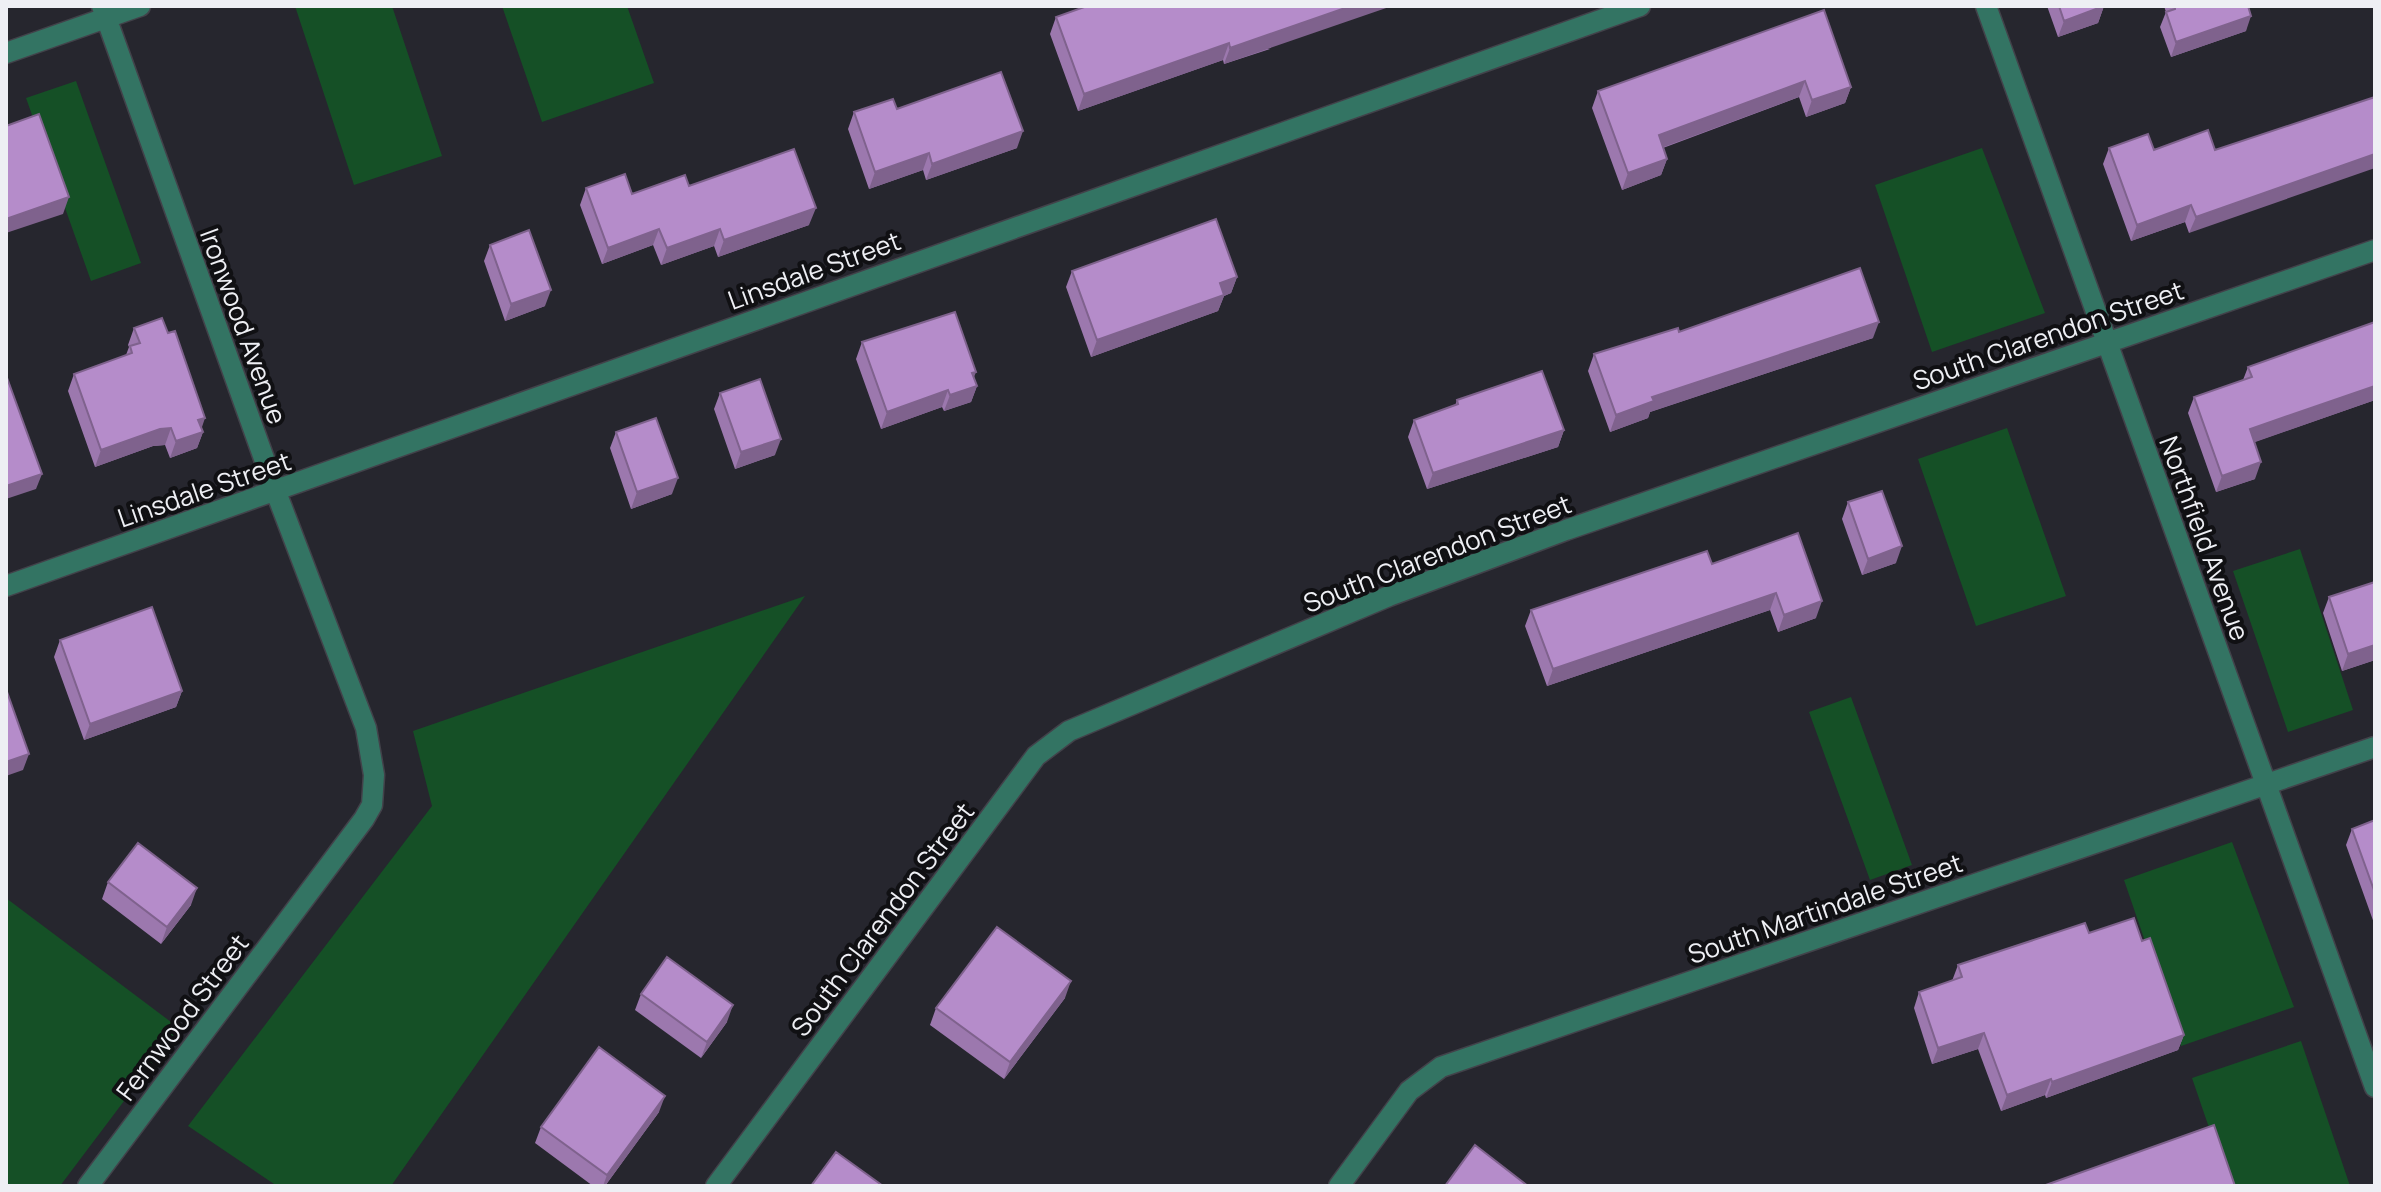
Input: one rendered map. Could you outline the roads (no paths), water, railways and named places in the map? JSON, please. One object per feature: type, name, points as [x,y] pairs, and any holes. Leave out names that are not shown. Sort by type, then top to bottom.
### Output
[{"type":"street","points":[[6,53],[104,12],[140,6]]},
{"type":"street","name":"Linsdale Street","points":[[6,586],[1640,6]]},
{"type":"street","name":"Northfield Avenue","points":[[1986,6],[2375,1087]]},
{"type":"street","name":"Ironwood Avenue","points":[[104,12],[276,492],[366,728],[374,775],[372,805],[318,880]]},
{"type":"street","name":"South Clarendon Street","points":[[716,1186],[1036,756],[1051,741],[1389,596],[1566,530],[2375,250]]},
{"type":"street","name":"South Martindale Street","points":[[1339,1186],[1409,1091],[1441,1067],[2375,747]]},
{"type":"street","name":"Fernwood Street","points":[[88,1186],[318,880]]}]
